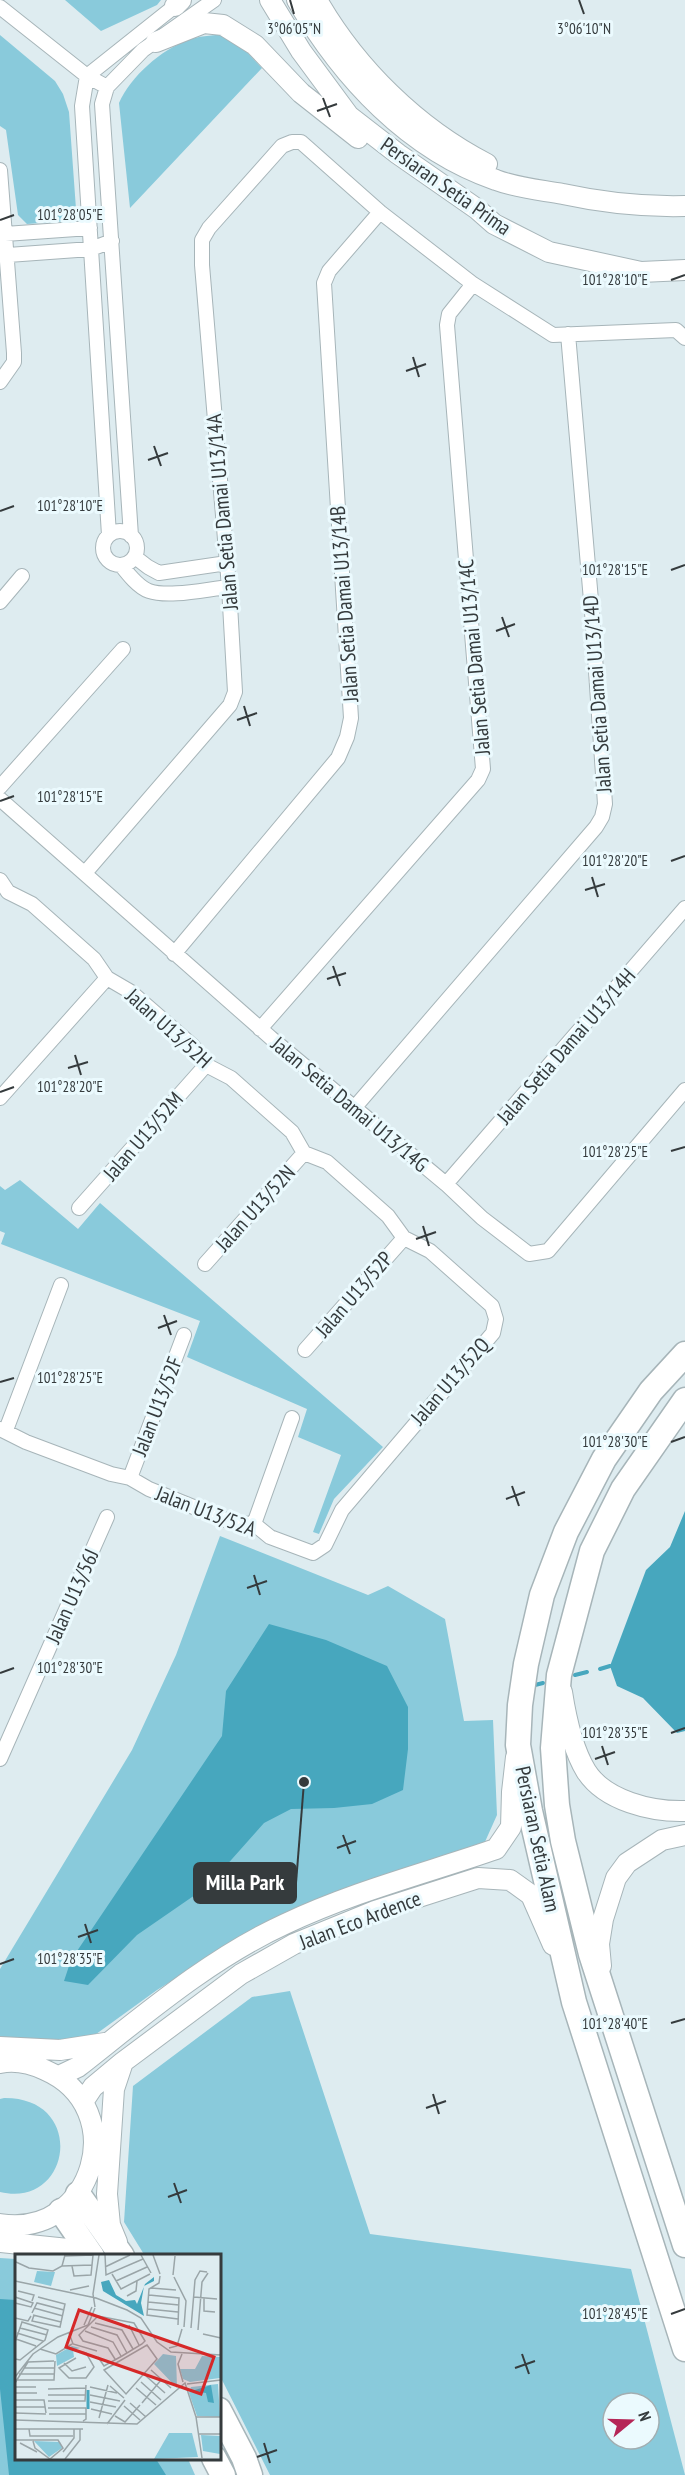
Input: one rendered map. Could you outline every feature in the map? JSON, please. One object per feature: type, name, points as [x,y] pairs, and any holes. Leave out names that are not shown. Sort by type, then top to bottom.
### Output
[{"type":"highway","name":"Persiaran Setia Alam","points":[[685,1354],[651,1391],[604,1459],[566,1532],[542,1595],[531,1641],[520,1705],[518,1745],[530,1810],[574,2002],[685,2349]]},
{"type":"highway","name":"Persiaran Setia Alam","points":[[685,1400],[622,1489],[592,1551],[559,1675],[553,1748],[556,1805],[591,1954],[685,2245]]},
{"type":"highway","points":[[78,2194],[122,2254]]},
{"type":"highway","points":[[61,2211],[91,2254]]},
{"type":"highway","points":[[220,2412],[250,2474]]},
{"type":"highway","points":[[215,2460],[223,2475]]},
{"type":"street","points":[[131,536],[102,104],[107,87],[143,50],[214,0]]},
{"type":"street","name":"Persiaran Setia Prima","points":[[270,0],[301,51],[349,116],[398,154],[477,209],[494,224],[549,252],[641,272],[685,270]]},
{"type":"street","name":"Persiaran Setia Prima","points":[[297,0],[331,53],[365,92],[404,129],[449,159],[496,181],[590,200],[649,207],[685,206]]},
{"type":"street","points":[[317,0],[362,66],[397,100],[474,157],[532,188]]},
{"type":"street","points":[[180,2],[87,76],[82,106],[109,535],[104,544],[104,555],[111,563],[121,566],[148,591],[172,593],[229,586]]},
{"type":"street","points":[[0,7],[87,76],[107,87]]},
{"type":"street","points":[[156,42],[204,23],[223,25],[255,45],[301,93],[384,159],[443,201],[494,224]]},
{"type":"street","name":"Jalan Setia Damai U13/14A","points":[[85,873],[231,705],[235,692],[229,586],[202,265],[202,240],[209,228],[282,146],[292,142],[301,142],[380,212]]},
{"type":"street","points":[[0,170],[14,362],[0,382]]},
{"type":"street","points":[[380,212],[473,284],[554,334],[676,330],[685,338]]},
{"type":"street","name":"Jalan Setia Damai U13/14B","points":[[174,954],[338,758],[347,737],[351,718],[324,283],[329,271],[380,212]]},
{"type":"street","points":[[5,234],[90,228]]},
{"type":"street","points":[[8,255],[91,249],[111,241]]},
{"type":"street","name":"Jalan Setia Damai U13/14C","points":[[260,1029],[478,780],[483,769],[447,325],[449,314],[473,284]]},
{"type":"street","name":"Jalan Setia Damai U13/14D","points":[[355,1107],[596,827],[602,817],[605,804],[592,612],[568,334]]},
{"type":"street","points":[[106,480],[112,486],[123,485],[128,480]]},
{"type":"street","points":[[109,535],[123,531],[131,536],[137,546],[132,561],[121,566]]},
{"type":"street","points":[[135,557],[159,573],[227,562]]},
{"type":"street","points":[[0,602],[22,576]]},
{"type":"street","points":[[0,787],[123,649]]},
{"type":"street","name":"Jalan Setia Damai U13/14G","points":[[0,799],[260,1029],[446,1184],[482,1218],[529,1254],[548,1251],[685,1090]]},
{"type":"street","name":"Jalan U13/52H","points":[[0,879],[4,896],[32,904],[94,958],[107,978],[132,992],[193,1046],[206,1065],[231,1078],[292,1132],[304,1153]]},
{"type":"street","name":"Jalan Setia Damai U13/14H","points":[[446,1184],[685,908]]},
{"type":"street","points":[[0,1098],[107,978]]},
{"type":"street","name":"Jalan U13/52M","points":[[79,1208],[206,1065]]},
{"type":"street","points":[[304,1153],[327,1162],[388,1216],[404,1238]]},
{"type":"street","name":"Jalan U13/52N","points":[[205,1264],[304,1153]]},
{"type":"street","name":"Jalan U13/52Q","points":[[399,1440],[493,1333],[496,1319],[492,1306],[430,1251],[404,1238]]},
{"type":"street","name":"Jalan U13/52P","points":[[305,1350],[404,1238]]},
{"type":"street","points":[[3,1429],[61,1285]]},
{"type":"street","name":"Jalan U13/52F","points":[[130,1478],[184,1335]]},
{"type":"street","points":[[254,1524],[292,1419]]},
{"type":"street","name":"Jalan U13/52A","points":[[3,1429],[37,1446],[111,1474],[130,1478],[149,1490],[233,1523],[254,1524],[270,1537],[313,1552],[320,1550],[330,1538],[342,1509],[399,1440]]},
{"type":"street","name":"Jalan U13/56J","points":[[0,1759],[4,1740],[107,1517]]},
{"type":"street","points":[[559,1675],[577,1753],[587,1773],[604,1788],[631,1802],[666,1812],[685,1811]]},
{"type":"street","name":"Jalan Eco Ardence","points":[[59,2076],[78,2067],[181,1988],[230,1954],[285,1924],[342,1901],[496,1849],[511,1827],[512,1792],[518,1745]]},
{"type":"street","points":[[604,1995],[599,1944],[603,1919],[616,1878],[627,1863],[662,1840],[685,1835]]},
{"type":"street","name":"Jalan Eco Ardence","points":[[83,2102],[93,2087],[123,2062],[241,1974],[294,1944],[348,1920],[478,1878],[510,1880],[531,1895],[550,1937],[574,2002]]},
{"type":"street","points":[[0,2047],[60,2050],[110,2042]]},
{"type":"street","points":[[122,2254],[110,2225],[107,2194],[114,2089],[123,2062]]},
{"type":"street","points":[[0,2063],[32,2064],[59,2076],[83,2102],[91,2118],[95,2145],[91,2171],[78,2194],[61,2211],[38,2222],[13,2226],[0,2224]]},
{"type":"street","points":[[0,2242],[68,2249],[77,2254]]},
{"type":"shaded area","points":[[65,0],[161,0],[157,5],[101,31]]},
{"type":"shaded area","points":[[222,34],[244,49],[262,68],[130,208],[119,103],[124,93],[148,65],[168,50],[192,39]]},
{"type":"shaded area","points":[[0,35],[55,81],[63,94],[69,112],[76,209],[68,221],[27,224],[18,215],[6,130],[0,126]]},
{"type":"shaded area","points":[[20,1180],[78,1229],[100,1203],[383,1447],[334,1499],[319,1534],[313,1532],[341,1455],[298,1437],[307,1409],[187,1357],[200,1321],[1,1244],[5,1233],[0,1231],[0,1186],[5,1190]]},
{"type":"shaded area","points":[[685,1511],[685,1731],[677,1733],[643,1698],[617,1686],[610,1666],[646,1570],[670,1547]]},
{"type":"shaded area","points":[[220,1536],[368,1595],[388,1586],[445,1619],[464,1721],[493,1720],[497,1815],[484,1844],[237,1940],[157,1990],[92,2037],[78,2043],[0,2039],[0,1969],[132,1750],[176,1655]]},
{"type":"shaded area","points":[[269,1624],[326,1640],[387,1666],[408,1707],[408,1749],[403,1790],[372,1804],[291,1809],[264,1823],[208,1886],[137,1935],[88,1985],[64,1981],[71,1960],[222,1736],[226,1691]]},
{"type":"shaded area","points":[[290,1991],[370,2234],[631,2269],[685,2475],[270,2475],[220,2376],[220,2254],[144,2254],[124,2222],[133,2086],[252,1997]]},
{"type":"shaded area","points":[[0,2099],[31,2102],[49,2115],[58,2132],[60,2151],[55,2169],[43,2184],[24,2193],[0,2192]]},
{"type":"shaded area","points":[[0,2258],[15,2259],[15,2460],[188,2460],[195,2475],[0,2475]]},
{"type":"shaded area","points":[[0,2299],[15,2300],[15,2460],[157,2460],[166,2475],[9,2475],[0,2389]]},
{"type":"waterway","points":[[600,1669],[610,1666]]},
{"type":"waterway","points":[[575,1675],[587,1672]]},
{"type":"waterway","points":[[531,1686],[543,1683]]},
{"type":"place","name":"Milla Park","points":[[304,1782]]}]
